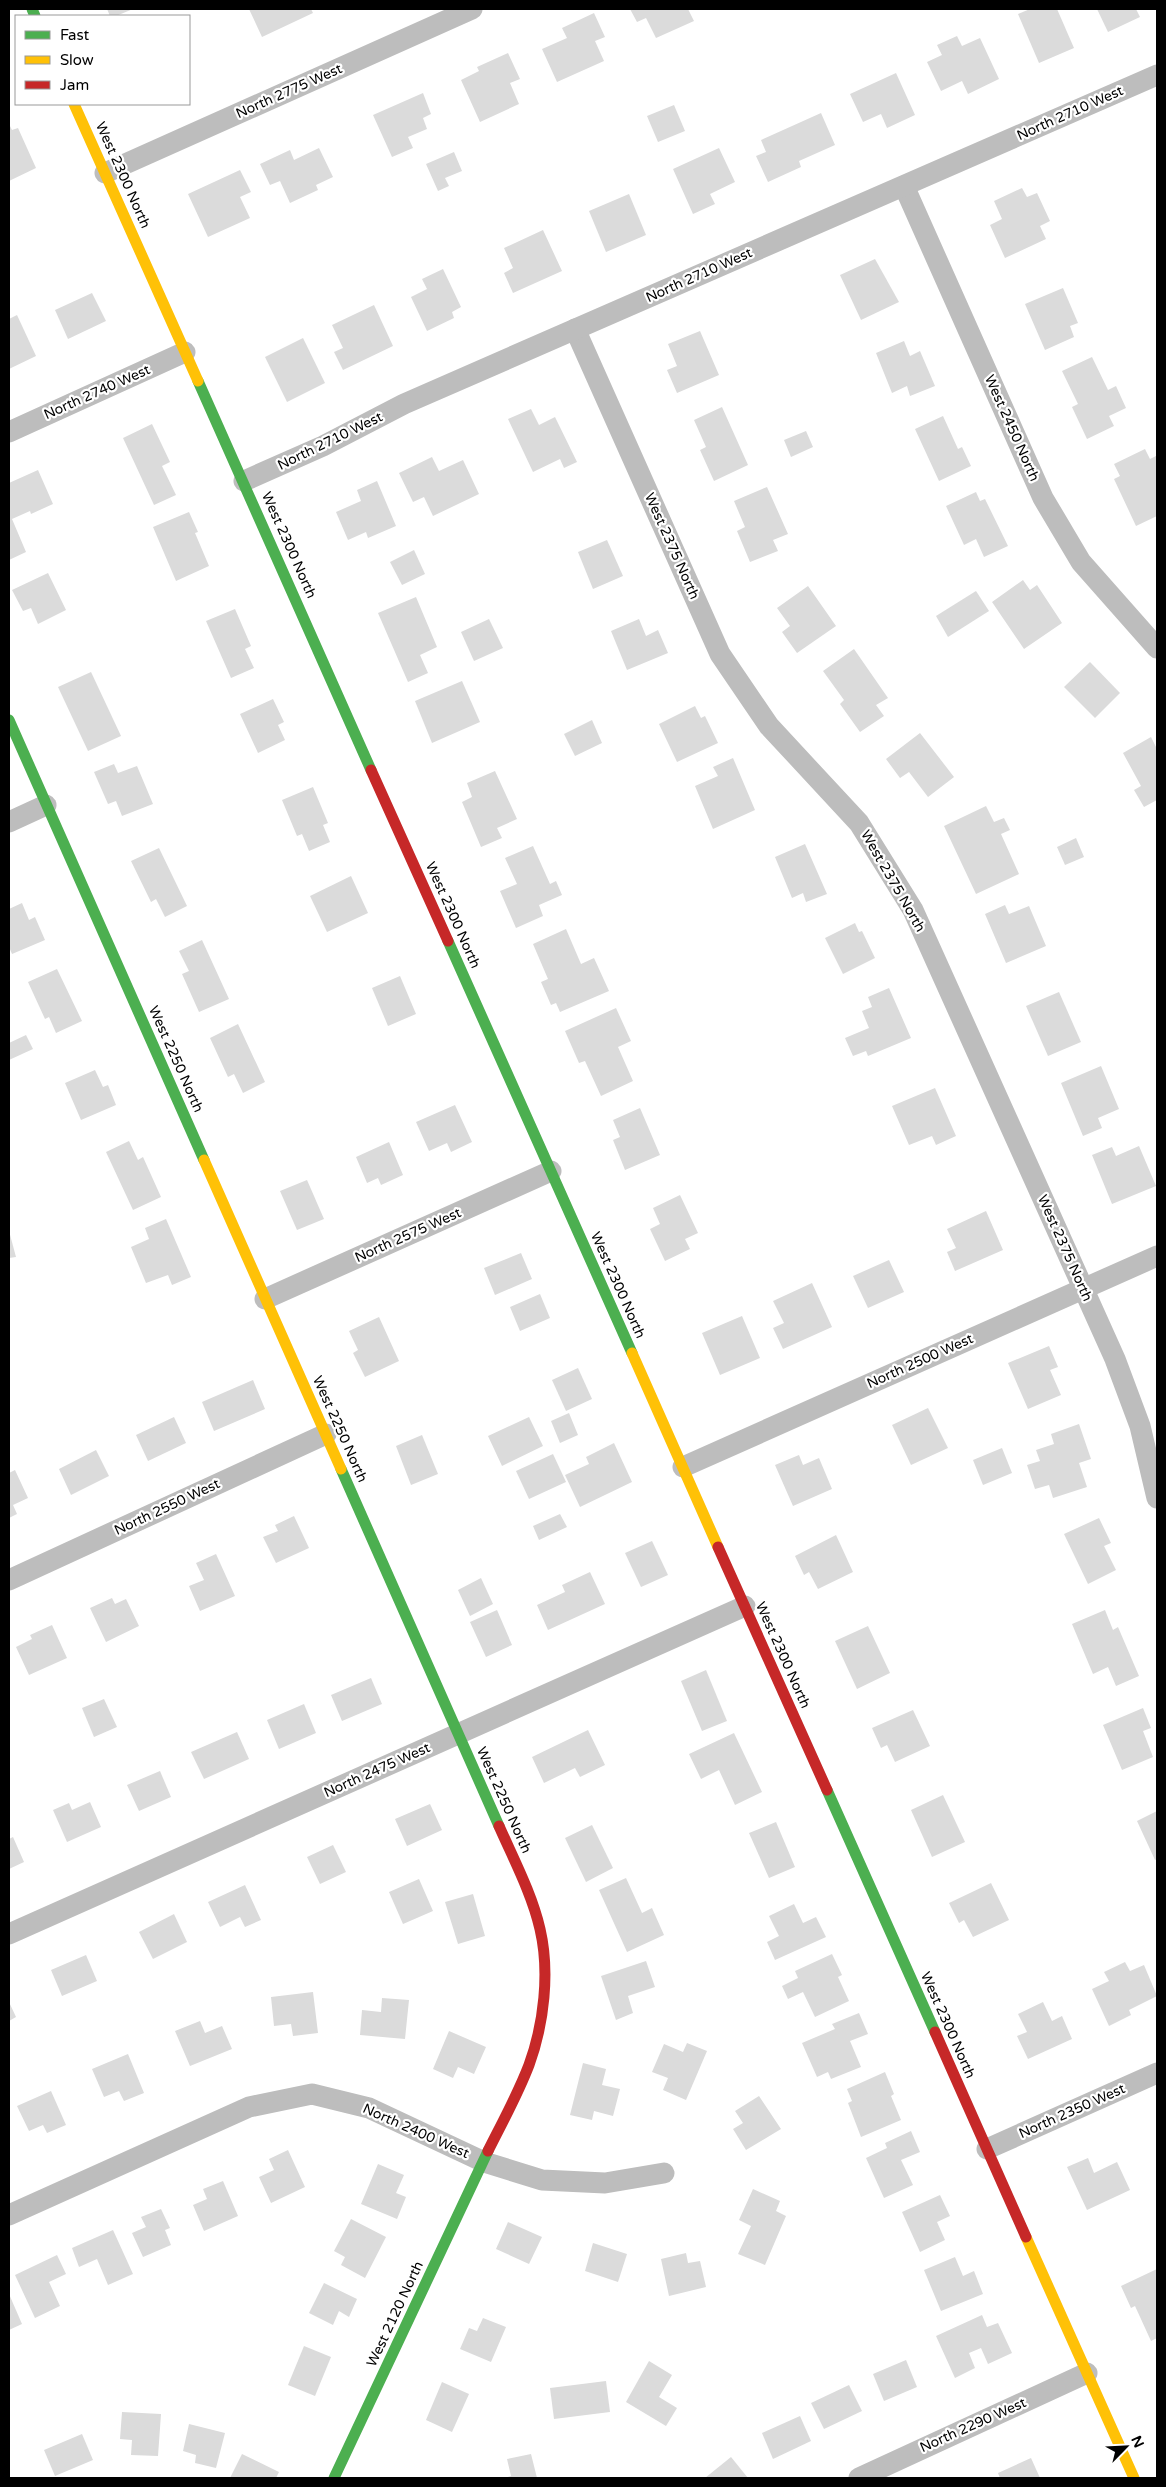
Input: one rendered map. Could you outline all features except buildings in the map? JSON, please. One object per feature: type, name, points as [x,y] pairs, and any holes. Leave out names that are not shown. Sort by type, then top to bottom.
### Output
[{"type":"street","name":"North 2775 West","points":[[105,173],[472,9]]},
{"type":"street","name":"North 2710 West","points":[[244,481],[323,446],[404,404],[1157,75]]},
{"type":"street","name":"West 2300 North","points":[[74,105],[244,481],[1134,2478]]},
{"type":"street","name":"West 2450 North","points":[[904,186],[1043,498],[1081,562],[1157,648]]},
{"type":"street","name":"West 2375 North","points":[[575,329],[720,654],[769,726],[860,823],[913,910],[1115,1359],[1140,1426],[1157,1498]]},
{"type":"street","name":"North 2740 West","points":[[9,432],[185,352]]},
{"type":"street","name":"West 2250 North","points":[[9,720],[459,1734],[520,1873],[540,1928],[544,1968],[537,2035],[529,2065],[484,2162]]},
{"type":"street","points":[[9,822],[46,805]]},
{"type":"street","name":"North 2575 West","points":[[266,1299],[551,1171]]},
{"type":"street","name":"North 2500 West","points":[[683,1467],[1157,1256]]},
{"type":"street","name":"North 2550 West","points":[[9,1580],[326,1434]]},
{"type":"street","name":"North 2475 West","points":[[9,1934],[745,1606]]},
{"type":"street","name":"North 2350 West","points":[[987,2149],[1157,2073]]},
{"type":"street","name":"North 2400 West","points":[[9,2215],[249,2107],[312,2094],[369,2108],[484,2162],[542,2180],[605,2183],[664,2173]]},
{"type":"street","name":"West 2120 North","points":[[334,2478],[484,2162]]},
{"type":"street","name":"North 2290 West","points":[[859,2478],[1087,2374]]},
{"type":"traffic: fast","points":[[32,9],[35,15]]},
{"type":"traffic: fast","points":[[198,381],[371,770]]},
{"type":"traffic: fast","points":[[9,720],[204,1160]]},
{"type":"traffic: fast","points":[[448,941],[632,1353]]},
{"type":"traffic: fast","points":[[341,1469],[499,1826]]},
{"type":"traffic: fast","points":[[827,1790],[935,2032]]},
{"type":"traffic: fast","points":[[334,2478],[488,2151]]},
{"type":"traffic: slow","points":[[74,105],[198,381]]},
{"type":"traffic: slow","points":[[204,1160],[341,1469]]},
{"type":"traffic: slow","points":[[632,1353],[718,1547]]},
{"type":"traffic: slow","points":[[1026,2237],[1134,2478]]},
{"type":"traffic: jam","points":[[371,770],[448,941]]},
{"type":"traffic: jam","points":[[718,1547],[827,1790]]},
{"type":"traffic: jam","points":[[488,2151],[515,2098],[529,2065],[542,2015],[545,1980],[543,1946],[537,1916],[499,1826]]},
{"type":"traffic: jam","points":[[935,2032],[1026,2237]]}]
